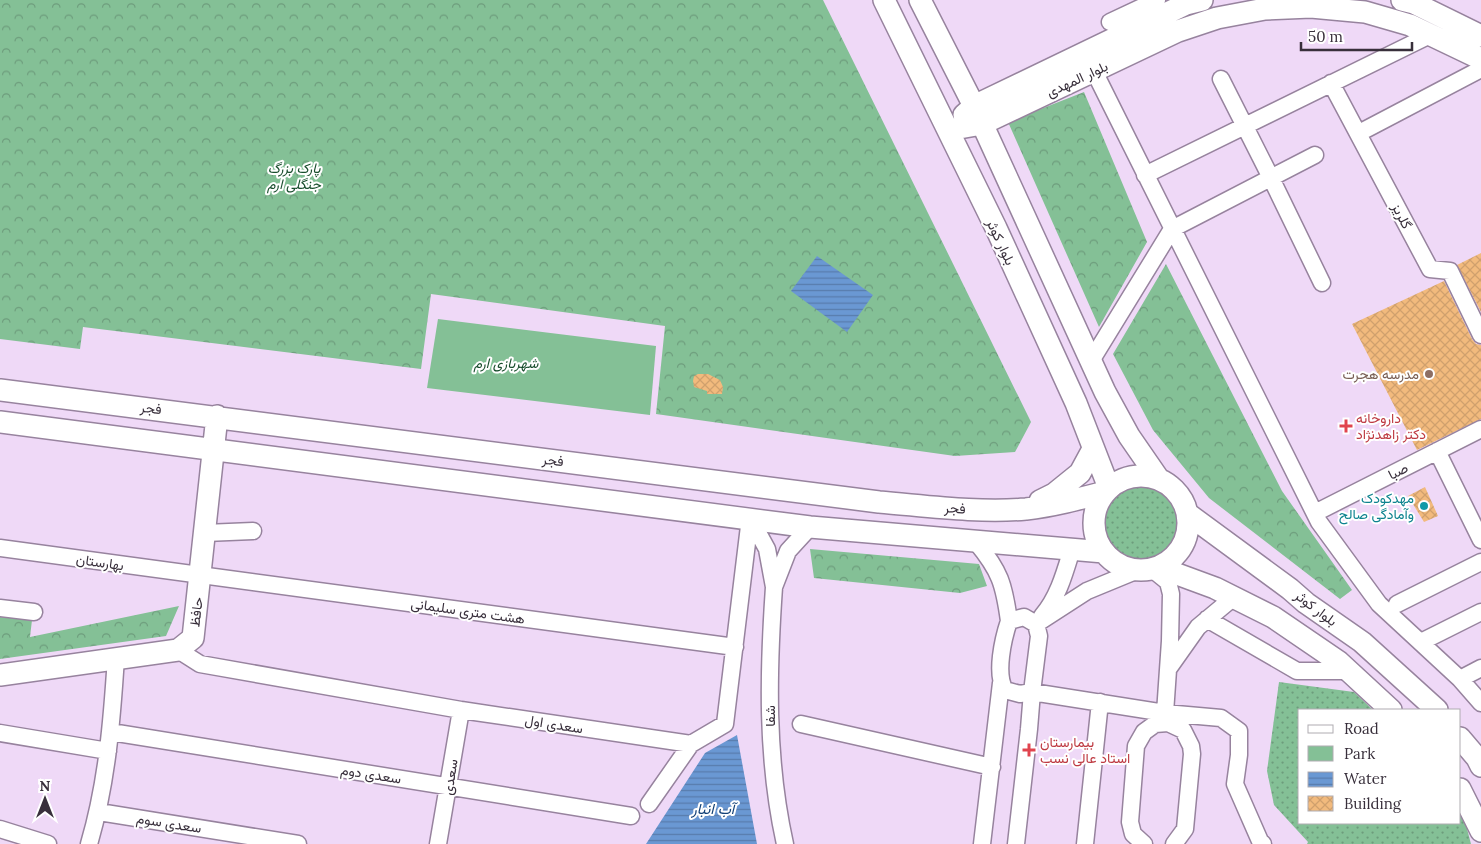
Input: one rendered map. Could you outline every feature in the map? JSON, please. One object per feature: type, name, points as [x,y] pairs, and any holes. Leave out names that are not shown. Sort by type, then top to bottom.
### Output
[{"type":"main road","name":"بلوار کوثر","points":[[884,0],[996,228],[1076,403],[1107,490]]},
{"type":"main road","points":[[920,0],[978,115],[1105,392],[1129,436],[1158,478]]},
{"type":"main road","points":[[1402,0],[1414,3],[1481,36]]},
{"type":"main road","name":"بلوار المهدی","points":[[948,130],[1191,1]]},
{"type":"main road","name":"بلوار المهدی","points":[[978,115],[1094,71],[1178,31],[1218,18],[1266,9],[1366,6],[1481,59]]},
{"type":"main road","name":"فجر","points":[[0,390],[217,416],[879,502],[980,510],[1025,509],[1053,505],[1107,490]]},
{"type":"main road","name":"حافظ","points":[[178,650],[193,638],[217,416]]},
{"type":"main road","points":[[0,422],[810,527],[1104,552]]},
{"type":"main road","points":[[1025,509],[1054,494],[1080,474],[1093,449]]},
{"type":"main road","points":[[1149,569],[1170,560],[1180,551],[1188,534],[1188,514],[1172,486],[1158,478],[1145,475],[1132,476],[1120,480],[1107,490],[1097,506],[1094,522],[1096,538],[1104,552],[1113,561],[1125,567],[1149,569],[1234,597],[1273,617],[1339,662],[1390,709]]},
{"type":"main road","name":"بلوار کوثر","points":[[1188,514],[1290,589],[1306,603],[1362,642],[1436,709]]},
{"type":"main road","points":[[1273,617],[1270,608],[1271,598],[1279,590],[1284,588],[1290,589]]},
{"type":"main road","points":[[0,674],[178,650]]},
{"type":"main road","points":[[1461,739],[1477,758],[1481,766]]},
{"type":"main road","points":[[1461,790],[1481,831]]},
{"type":"street","points":[[1110,22],[1157,0]]},
{"type":"street","points":[[1145,175],[1430,35]]},
{"type":"street","points":[[1359,133],[1481,69]]},
{"type":"street","points":[[1094,71],[1319,522],[1379,604],[1460,679],[1481,703]]},
{"type":"street","points":[[1221,79],[1322,283]]},
{"type":"street","name":"گلریز","points":[[1332,82],[1430,269],[1450,271],[1481,335]]},
{"type":"street","points":[[1091,361],[1172,228],[1315,155]]},
{"type":"street","name":"صبا","points":[[1315,513],[1481,429]]},
{"type":"street","points":[[1437,451],[1481,540]]},
{"type":"street","points":[[750,518],[767,549],[774,587]]},
{"type":"street","points":[[649,804],[690,744],[725,724],[750,518]]},
{"type":"street","points":[[774,587],[788,551],[810,527]]},
{"type":"street","points":[[205,532],[253,531]]},
{"type":"street","points":[[976,542],[995,568],[1002,584],[1009,621],[1004,635],[1001,684],[982,844]]},
{"type":"street","name":"بهارستان","points":[[0,548],[201,576]]},
{"type":"street","points":[[1036,624],[1046,612],[1055,596],[1065,573],[1072,549]]},
{"type":"street","points":[[1397,604],[1481,562]]},
{"type":"street","points":[[1036,624],[1087,591],[1149,569],[1168,582],[1171,594],[1170,641],[1168,670],[1160,718],[1144,732],[1136,746],[1130,822],[1133,834],[1144,844]]},
{"type":"street","name":"هشت متری سلیمانی","points":[[201,576],[735,647]]},
{"type":"street","name":"شفا","points":[[774,587],[770,655],[770,738],[785,844]]},
{"type":"street","points":[[1168,670],[1198,627],[1234,597]]},
{"type":"street","points":[[0,608],[34,612]]},
{"type":"street","points":[[1421,642],[1481,612]]},
{"type":"street","points":[[1009,621],[1024,617],[1036,624],[1039,636],[1016,844]]},
{"type":"street","points":[[1207,619],[1297,671],[1349,671]]},
{"type":"street","name":"سعدی اول","points":[[178,650],[200,664],[461,710],[690,744]]},
{"type":"street","points":[[89,844],[99,812],[111,732],[116,657]]},
{"type":"street","points":[[1460,679],[1481,668]]},
{"type":"street","points":[[1001,684],[1005,690],[1020,694],[1032,692],[1100,702],[1160,718],[1183,730],[1191,746],[1192,754],[1184,829],[1174,844]]},
{"type":"street","points":[[1085,844],[1100,702]]},
{"type":"street","name":"سعدی","points":[[438,844],[461,710]]},
{"type":"street","points":[[1160,718],[1221,718],[1239,731],[1236,784],[1260,841],[1263,844]]},
{"type":"street","points":[[801,724],[992,767]]},
{"type":"street","name":"سعدی دوم","points":[[111,732],[631,816]]},
{"type":"street","points":[[0,733],[108,751]]},
{"type":"street","name":"سعدی سوم","points":[[99,812],[298,844]]},
{"type":"street","points":[[0,829],[27,841],[48,844]]},
{"type":"green space","name":"پارک بزرگ جنگلی ارم","points":[[0,0],[823,0],[1031,422],[1015,452],[955,456],[656,414],[665,326],[431,294],[421,369],[83,327],[80,349],[0,339]]},
{"type":"green space","points":[[1084,92],[1147,242],[1099,327],[1008,122]]},
{"type":"green space","points":[[1166,264],[1282,491],[1352,590],[1340,599],[1209,498],[1153,430],[1113,354]]},
{"type":"green space","name":"شهربازی ارم","points":[[438,319],[656,346],[650,415],[427,388]]},
{"type":"green space","points":[[1143,484],[1158,487],[1175,501],[1179,508],[1182,523],[1179,538],[1165,555],[1158,559],[1143,562],[1128,559],[1111,545],[1107,538],[1104,523],[1107,508],[1121,491],[1128,487]]},
{"type":"green space","points":[[810,549],[979,564],[987,586],[960,593],[814,578]]},
{"type":"green space","points":[[179,606],[166,636],[0,659],[0,617],[32,620],[30,637]]},
{"type":"green space","points":[[1279,682],[1354,692],[1372,709],[1298,709],[1298,824],[1461,824],[1461,815],[1465,821],[1471,844],[1307,844],[1308,842],[1274,805],[1267,771]]},
{"type":"water","points":[[817,256],[873,295],[847,332],[791,291]]},
{"type":"water","name":"آب انبار","points":[[737,735],[757,844],[646,844],[705,753]]},
{"type":"building","points":[[1481,253],[1481,312],[1457,265]]},
{"type":"building","name":"مدرسه هجرت","points":[[1444,281],[1472,339],[1476,344],[1481,345],[1481,419],[1417,450],[1352,324]]},
{"type":"building","points":[[708,374],[720,380],[723,387],[722,394],[707,394],[707,391],[694,387],[694,376]]},
{"type":"building","name":"مهدکودک وآمادگی صالح","points":[[1425,487],[1438,516],[1424,522],[1408,496]]},
{"type":"place","name":"مدرسه هجرت","points":[[1429,374]]},
{"type":"place","name":"داروخانه دکتر زاهدنژاد","points":[[1346,426]]},
{"type":"place","name":"مهدکودک وآمادگی صالح","points":[[1424,506]]},
{"type":"place","name":"بیمارستان استاد عالی نسب","points":[[1029,750]]}]
